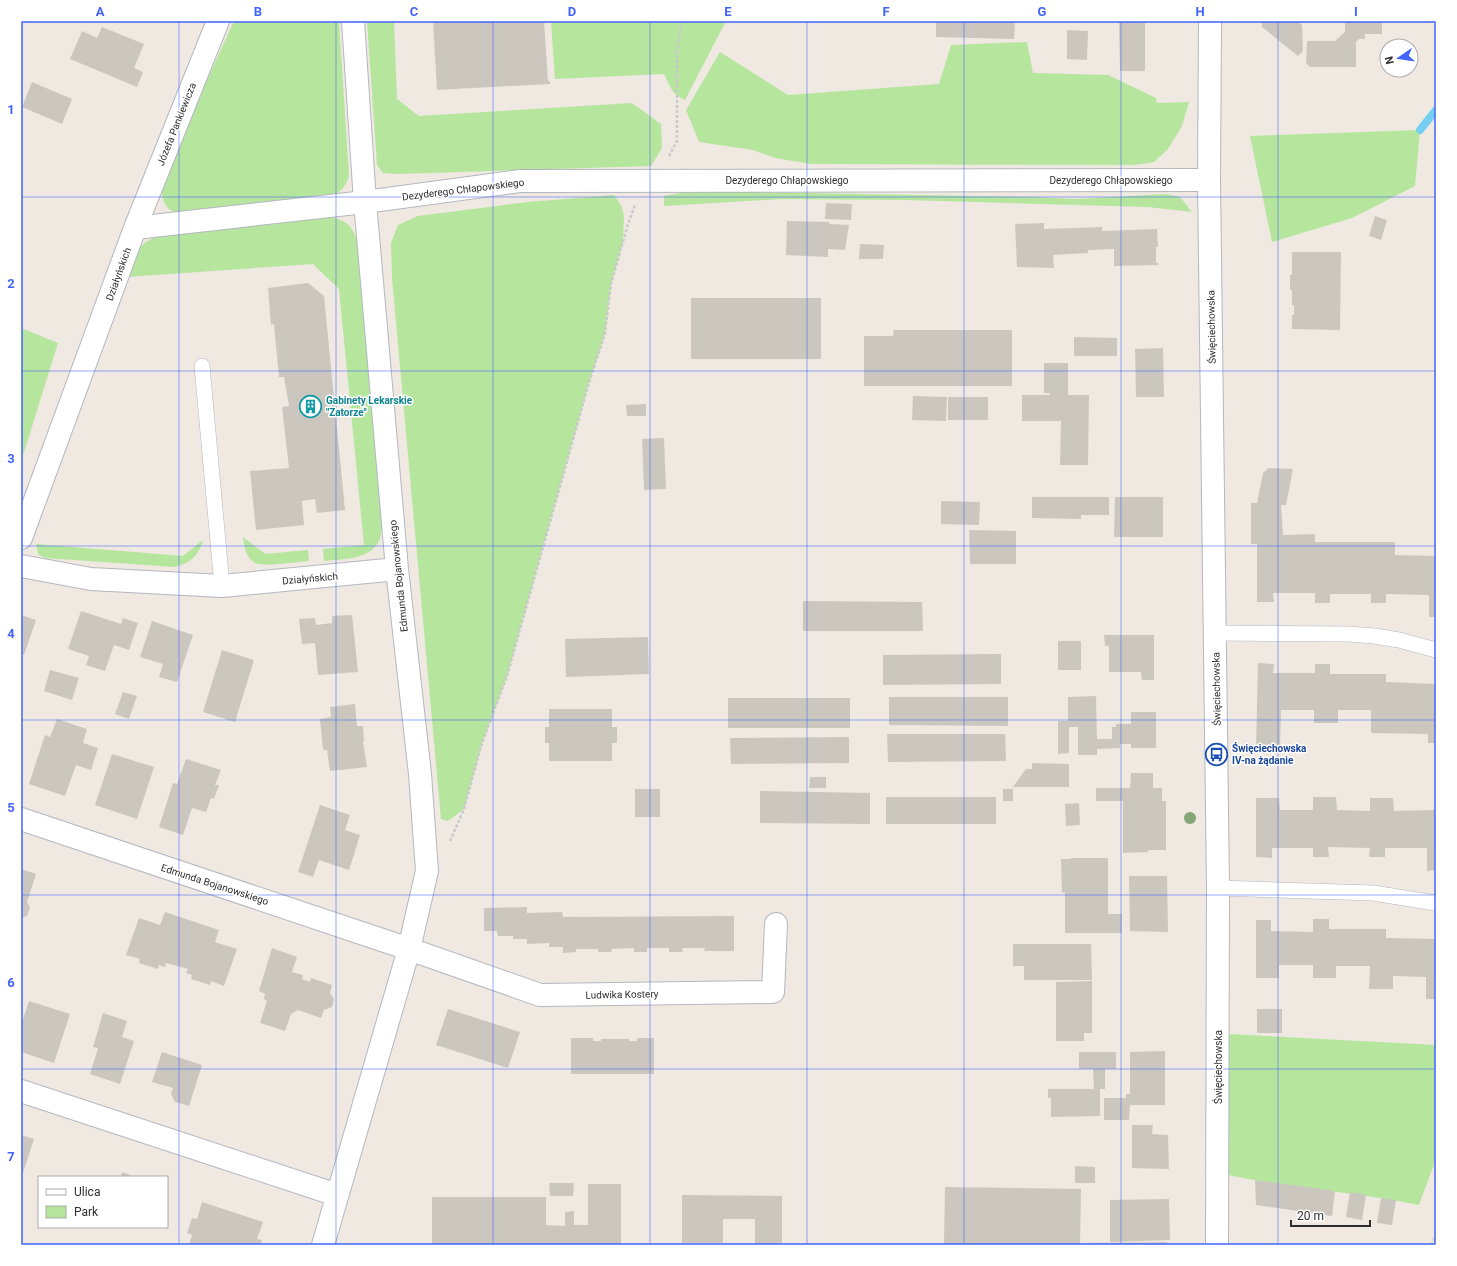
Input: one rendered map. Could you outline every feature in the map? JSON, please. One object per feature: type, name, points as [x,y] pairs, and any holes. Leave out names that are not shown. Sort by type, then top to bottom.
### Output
[{"type":"street","name":"Józefa Pankiewicza","points":[[135,228],[218,21]]},
{"type":"street","points":[[135,228],[366,202],[353,21]]},
{"type":"street","name":"Święciechowska","points":[[1210,21],[1209,180],[1218,888],[1217,1245]]},
{"type":"street","name":"Dezyderego Chłapowskiego","points":[[366,202],[520,181],[1209,180]]},
{"type":"street","name":"Edmunda Bojanowskiego","points":[[323,1245],[409,949],[427,871],[420,774],[397,569],[366,202]]},
{"type":"street","name":"Działyńskich","points":[[21,538],[135,228]]},
{"type":"street","name":"Działyńskich","points":[[21,566],[91,579],[222,586],[397,569]]},
{"type":"street","name":"Edmunda Bojanowskiego","points":[[21,819],[409,949]]},
{"type":"street","name":"Ludwika Kostery","points":[[409,949],[540,995],[773,992],[776,924]]},
{"type":"street","points":[[21,1092],[337,1195]]},
{"type":"lane","points":[[202,366],[222,586]]},
{"type":"lane","points":[[1215,633],[1368,635],[1399,640],[1436,650]]},
{"type":"lane","points":[[1218,888],[1373,893],[1436,903]]},
{"type":"path","points":[[427,871],[446,850],[464,809],[482,743],[507,676],[586,393],[605,333],[611,284],[628,224],[638,199],[649,181],[666,160],[677,141],[678,49],[682,21]]},
{"type":"path","points":[[1431,1245],[1436,1236]]},
{"type":"green space","points":[[234,21],[339,21],[349,176],[342,189],[329,196],[174,213],[164,202],[162,196],[162,184],[170,161]]},
{"type":"green space","points":[[367,21],[394,21],[397,99],[419,116],[632,103],[661,124],[662,148],[651,166],[396,174],[383,173],[377,165]]},
{"type":"green space","points":[[551,21],[726,21],[685,100],[674,93],[664,74],[555,79]]},
{"type":"green space","points":[[1027,42],[1033,73],[1108,75],[1156,98],[1157,103],[1189,102],[1182,126],[1168,149],[1154,162],[1135,165],[811,164],[775,158],[753,150],[699,142],[686,110],[720,52],[788,95],[939,84],[951,45]]},
{"type":"green space","points":[[1420,130],[1415,186],[1352,218],[1272,242],[1250,136]]},
{"type":"green space","points":[[690,191],[1076,199],[1166,194],[1180,197],[1192,212],[1148,207],[906,200],[781,199],[664,206],[664,196]]},
{"type":"green space","points":[[614,195],[621,205],[624,216],[623,242],[611,284],[605,333],[588,386],[507,676],[482,743],[464,809],[448,821],[441,819],[392,278],[391,243],[398,225],[418,216],[528,202]]},
{"type":"green space","points":[[332,217],[342,220],[348,224],[357,239],[382,528],[379,541],[369,552],[347,559],[324,561],[323,549],[364,545],[339,289],[313,264],[126,277],[139,249],[148,241],[165,233]]},
{"type":"green space","points":[[21,328],[58,343],[21,462]]},
{"type":"green space","points":[[243,537],[265,554],[308,550],[309,561],[273,564],[255,563],[249,558]]},
{"type":"green space","points":[[203,540],[194,558],[175,567],[45,558],[38,554],[36,544],[183,556]]},
{"type":"green space","points":[[1228,1034],[1436,1045],[1436,1159],[1419,1205],[1228,1175]]},
{"type":"building","points":[[433,21],[544,21],[548,81],[550,81],[550,84],[437,90]]},
{"type":"building","points":[[936,21],[1015,21],[1014,39],[936,37]]},
{"type":"building","points":[[1119,21],[1145,21],[1145,71],[1120,71]]},
{"type":"building","points":[[1262,21],[1298,21],[1302,25],[1303,51],[1298,56],[1262,27]]},
{"type":"building","points":[[1345,21],[1382,21],[1382,34],[1365,34],[1365,39],[1359,39],[1356,42],[1356,67],[1310,67],[1306,63],[1307,41],[1335,41],[1345,32]]},
{"type":"building","points":[[102,27],[144,44],[134,68],[143,72],[137,87],[70,59],[82,31],[97,38]]},
{"type":"building","points":[[1067,30],[1088,31],[1087,60],[1067,59]]},
{"type":"building","points":[[32,82],[72,99],[62,124],[22,107]]},
{"type":"building","points":[[826,203],[852,204],[851,220],[825,219]]},
{"type":"building","points":[[1375,216],[1387,220],[1381,240],[1369,236]]},
{"type":"building","points":[[787,221],[829,222],[829,224],[849,225],[845,250],[828,249],[828,257],[786,255]]},
{"type":"building","points":[[1044,223],[1044,229],[1102,227],[1102,231],[1157,229],[1158,247],[1156,247],[1156,263],[1158,263],[1158,265],[1114,266],[1114,249],[1088,250],[1088,253],[1053,255],[1054,268],[1017,267],[1015,224]]},
{"type":"building","points":[[860,244],[884,245],[883,259],[859,259]]},
{"type":"building","points":[[1292,252],[1341,252],[1340,330],[1292,329],[1294,305],[1292,305],[1292,290],[1290,290],[1290,275],[1292,275]]},
{"type":"building","name":"Gabinety Lekarskie \"Zatorze\"","points":[[308,283],[324,296],[345,510],[317,513],[315,499],[302,501],[304,525],[256,530],[250,471],[289,468],[282,407],[289,406],[284,377],[279,377],[274,324],[271,325],[268,288]]},
{"type":"building","points":[[691,298],[821,298],[821,359],[691,359]]},
{"type":"building","points":[[894,330],[1012,330],[1012,386],[864,386],[864,336],[893,336]]},
{"type":"building","points":[[1074,337],[1117,338],[1117,356],[1074,356]]},
{"type":"building","points":[[1163,348],[1164,397],[1136,397],[1135,349]]},
{"type":"building","points":[[1044,363],[1068,363],[1068,395],[1089,395],[1088,465],[1060,465],[1061,421],[1022,421],[1022,395],[1050,395],[1050,393],[1044,393]]},
{"type":"building","points":[[913,396],[947,397],[946,421],[912,420]]},
{"type":"building","points":[[948,397],[988,397],[988,420],[948,420]]},
{"type":"building","points":[[646,404],[646,416],[627,416],[626,405]]},
{"type":"building","points":[[664,438],[666,489],[644,490],[642,439]]},
{"type":"building","points":[[1268,468],[1293,469],[1286,505],[1281,505],[1283,535],[1315,534],[1315,542],[1395,542],[1395,555],[1436,556],[1436,617],[1429,617],[1429,595],[1386,594],[1386,603],[1371,603],[1371,594],[1330,594],[1330,603],[1315,603],[1315,593],[1273,593],[1274,602],[1257,602],[1257,544],[1251,544],[1251,503],[1257,503],[1263,473]]},
{"type":"building","points":[[1032,497],[1109,497],[1109,515],[1081,515],[1081,519],[1032,518]]},
{"type":"building","points":[[1115,497],[1163,497],[1163,537],[1114,537]]},
{"type":"building","points":[[941,501],[980,502],[979,525],[941,524]]},
{"type":"building","points":[[969,530],[1016,531],[1016,564],[970,564]]},
{"type":"building","points":[[803,601],[922,602],[923,631],[803,631]]},
{"type":"building","points":[[81,611],[121,624],[123,618],[138,623],[129,650],[114,645],[105,671],[86,665],[89,656],[68,649]]},
{"type":"building","points":[[21,615],[36,620],[24,655],[21,654]]},
{"type":"building","points":[[352,615],[358,672],[318,675],[315,643],[302,644],[299,619],[315,618],[316,625],[332,623],[332,616]]},
{"type":"building","points":[[152,621],[193,635],[177,682],[159,677],[163,664],[140,657]]},
{"type":"building","points":[[1104,635],[1154,635],[1154,680],[1142,680],[1141,672],[1109,672],[1109,646],[1105,646]]},
{"type":"building","points":[[648,637],[649,674],[566,677],[565,639]]},
{"type":"building","points":[[1058,641],[1081,641],[1081,670],[1058,670]]},
{"type":"building","points":[[222,650],[254,660],[235,722],[203,712]]},
{"type":"building","points":[[1001,654],[1001,684],[883,685],[883,655]]},
{"type":"building","points":[[1258,663],[1274,664],[1273,673],[1315,673],[1315,664],[1330,664],[1330,674],[1386,674],[1386,682],[1436,684],[1436,743],[1428,743],[1428,734],[1371,733],[1371,710],[1338,710],[1338,723],[1314,723],[1314,710],[1281,710],[1280,750],[1256,749]]},
{"type":"building","points":[[50,670],[79,678],[72,700],[44,691]]},
{"type":"building","points":[[123,692],[137,696],[129,719],[115,714]]},
{"type":"building","points":[[1096,696],[1097,739],[1112,739],[1112,727],[1116,727],[1116,724],[1131,724],[1131,712],[1156,712],[1156,748],[1131,748],[1131,744],[1120,744],[1120,748],[1097,749],[1097,755],[1078,755],[1078,727],[1069,727],[1069,753],[1058,754],[1058,721],[1068,721],[1068,697]]},
{"type":"building","points":[[889,697],[1008,697],[1008,726],[889,725]]},
{"type":"building","points":[[728,698],[850,698],[850,728],[728,728]]},
{"type":"building","points":[[355,704],[357,726],[363,726],[363,742],[367,767],[330,771],[327,750],[323,750],[320,719],[331,717],[330,707]]},
{"type":"building","points":[[549,709],[612,709],[612,727],[617,727],[617,743],[612,743],[612,761],[549,761],[549,743],[545,743],[545,727],[549,727]]},
{"type":"building","points":[[57,719],[87,729],[83,743],[98,748],[91,770],[76,765],[65,796],[29,784],[45,735],[50,737]]},
{"type":"building","points":[[887,734],[1005,734],[1006,761],[888,762]]},
{"type":"building","points":[[849,737],[849,763],[731,764],[730,738]]},
{"type":"building","points":[[112,754],[154,767],[137,819],[95,805]]},
{"type":"building","points":[[186,759],[221,770],[215,785],[219,785],[214,799],[211,798],[206,812],[192,808],[183,835],[159,827],[173,783],[177,784]]},
{"type":"building","points":[[1032,763],[1069,764],[1069,787],[1013,787],[1026,769],[1032,769]]},
{"type":"building","points":[[1131,773],[1153,773],[1153,788],[1162,788],[1162,801],[1166,801],[1166,850],[1148,850],[1148,852],[1123,853],[1123,801],[1096,801],[1096,788],[1130,788]]},
{"type":"building","points":[[810,777],[826,777],[826,788],[809,788]]},
{"type":"building","points":[[635,789],[660,789],[660,817],[635,817]]},
{"type":"building","points":[[1003,789],[1013,789],[1013,801],[1003,801]]},
{"type":"building","points":[[760,791],[870,793],[870,824],[760,823]]},
{"type":"building","points":[[886,797],[996,797],[996,824],[886,824]]},
{"type":"building","points":[[1313,797],[1336,797],[1337,810],[1370,811],[1370,798],[1393,798],[1394,811],[1436,810],[1436,870],[1427,871],[1427,848],[1385,848],[1385,857],[1369,857],[1370,848],[1328,847],[1329,857],[1313,857],[1313,848],[1272,848],[1272,858],[1256,857],[1256,798],[1279,798],[1280,810],[1313,810]]},
{"type":"building","points":[[1079,803],[1080,825],[1066,826],[1065,804]]},
{"type":"building","points":[[320,805],[350,815],[345,830],[360,835],[349,870],[319,860],[313,877],[298,872]]},
{"type":"building","points":[[1108,858],[1108,914],[1122,914],[1122,933],[1065,933],[1065,892],[1062,893],[1061,859]]},
{"type":"building","points":[[21,869],[36,874],[27,902],[30,907],[27,916],[21,918]]},
{"type":"building","points":[[1129,876],[1167,876],[1168,932],[1130,931]]},
{"type":"building","points":[[527,907],[527,913],[562,912],[563,917],[734,916],[734,951],[704,951],[705,948],[682,948],[683,952],[669,952],[669,948],[647,948],[647,952],[634,952],[634,948],[611,949],[612,952],[598,952],[598,949],[576,949],[576,952],[563,953],[563,947],[549,947],[549,943],[527,944],[527,939],[513,939],[513,936],[498,936],[497,931],[484,931],[484,908]]},
{"type":"building","points":[[165,912],[219,930],[215,942],[237,949],[224,986],[211,981],[210,985],[191,979],[192,975],[186,973],[188,969],[166,963],[165,967],[159,965],[158,969],[139,963],[140,959],[126,955],[139,918],[160,925]]},
{"type":"building","points":[[1313,919],[1329,919],[1329,929],[1386,929],[1386,938],[1436,939],[1436,999],[1426,999],[1426,977],[1393,976],[1393,989],[1369,989],[1370,966],[1336,966],[1336,978],[1313,978],[1313,965],[1279,965],[1279,978],[1256,978],[1256,920],[1271,920],[1271,931],[1313,932]]},
{"type":"building","points":[[1013,944],[1091,944],[1092,980],[1024,980],[1024,966],[1013,966]]},
{"type":"building","points":[[272,948],[297,957],[292,972],[303,975],[302,979],[310,982],[311,978],[332,985],[330,993],[334,999],[332,1007],[324,1010],[321,1018],[298,1010],[291,1014],[285,1031],[260,1023],[267,1001],[264,999],[265,994],[259,991]]},
{"type":"building","points":[[1092,981],[1092,1033],[1084,1033],[1084,1041],[1056,1041],[1056,982]]},
{"type":"building","points":[[29,1001],[70,1014],[54,1063],[21,1052],[21,1025]]},
{"type":"building","points":[[448,1009],[520,1032],[508,1068],[436,1045]]},
{"type":"building","points":[[1257,1009],[1282,1009],[1282,1033],[1257,1033]]},
{"type":"building","points":[[103,1013],[127,1021],[122,1037],[134,1041],[120,1084],[90,1074],[98,1048],[93,1047]]},
{"type":"building","points":[[571,1038],[593,1038],[593,1041],[601,1041],[601,1039],[629,1039],[629,1041],[637,1041],[637,1038],[654,1038],[654,1074],[571,1074]]},
{"type":"building","points":[[1165,1051],[1165,1105],[1130,1105],[1129,1120],[1104,1120],[1104,1098],[1126,1098],[1126,1094],[1130,1094],[1130,1052]]},
{"type":"building","points":[[162,1052],[202,1065],[189,1106],[175,1102],[171,1094],[173,1088],[152,1082]]},
{"type":"building","points":[[1079,1052],[1116,1052],[1116,1069],[1105,1069],[1105,1089],[1100,1089],[1100,1116],[1051,1117],[1051,1098],[1048,1098],[1048,1089],[1094,1089],[1093,1069],[1079,1069]]},
{"type":"building","points":[[1132,1125],[1153,1125],[1152,1134],[1168,1135],[1169,1169],[1132,1168]]},
{"type":"building","points":[[21,1135],[34,1139],[21,1179]]},
{"type":"building","points":[[1075,1166],[1095,1167],[1095,1183],[1075,1183]]},
{"type":"building","points":[[122,1172],[133,1176],[121,1176]]},
{"type":"building","points":[[1255,1180],[1335,1191],[1332,1216],[1256,1205]]},
{"type":"building","points":[[549,1183],[574,1183],[573,1196],[550,1196]]},
{"type":"building","points":[[588,1184],[621,1184],[621,1245],[432,1245],[432,1197],[546,1197],[546,1225],[565,1226],[565,1212],[574,1211],[574,1225],[588,1225]]},
{"type":"building","points":[[945,1187],[1081,1189],[1080,1245],[944,1245]]},
{"type":"building","points":[[1350,1192],[1366,1195],[1362,1220],[1346,1217]]},
{"type":"building","points":[[682,1195],[782,1196],[782,1243],[777,1243],[777,1245],[755,1245],[755,1219],[723,1219],[723,1243],[682,1243]]},
{"type":"building","points":[[1381,1198],[1396,1200],[1392,1225],[1377,1223]]},
{"type":"building","points":[[1169,1199],[1170,1240],[1110,1242],[1110,1200]]},
{"type":"building","points":[[202,1202],[263,1222],[257,1239],[262,1240],[261,1245],[189,1245],[192,1235],[187,1233],[192,1218],[197,1219]]},
{"type":"building","points":[[1167,1242],[1167,1245],[1083,1245],[1083,1243]]},
{"type":"waterway","points":[[1420,130],[1436,110]]},
{"type":"place","name":"Gabinety Lekarskie \"Zatorze\"","points":[[310,406]]},
{"type":"place","name":"Święciechowska IV-na żądanie","points":[[1217,754]]}]
